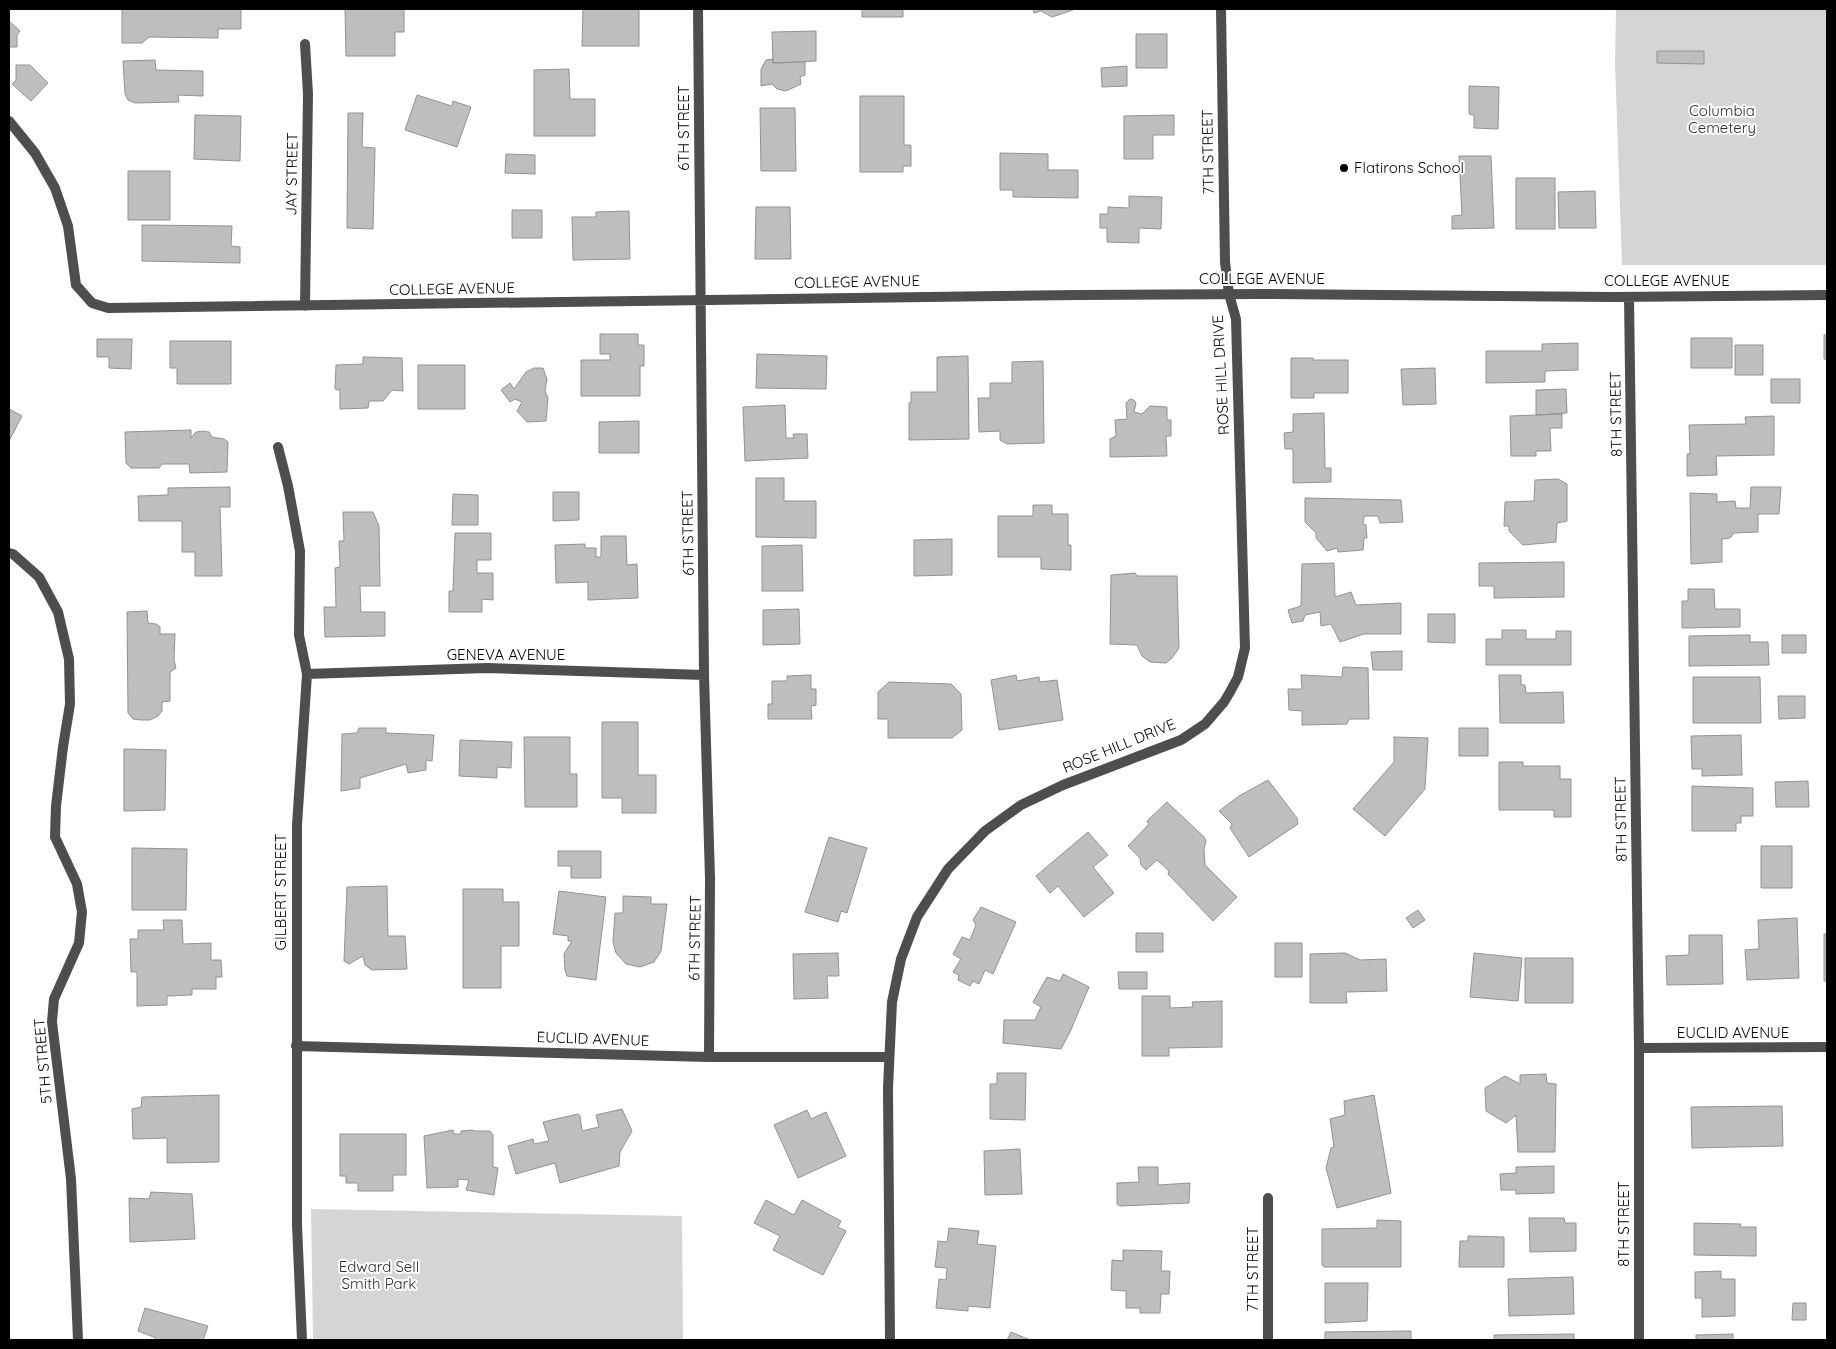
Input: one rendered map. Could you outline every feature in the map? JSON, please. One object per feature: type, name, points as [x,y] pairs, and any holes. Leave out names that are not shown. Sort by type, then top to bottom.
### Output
[{"type":"street","name":"6TH STREET","points":[[698,9],[704,674],[710,878],[709,1057]]},
{"type":"street","name":"7TH STREET","points":[[1221,9],[1225,262],[1229,294]]},
{"type":"street","name":"JAY STREET","points":[[305,44],[308,94],[305,306]]},
{"type":"street","name":"COLLEGE AVENUE","points":[[9,121],[35,153],[54,188],[68,226],[76,285],[92,303],[108,308],[700,299],[1229,294],[1629,297],[1827,295]]},
{"type":"street","name":"ROSE HILL DRIVE","points":[[890,1057],[892,1002],[901,959],[918,917],[948,870],[985,831],[1021,805],[1063,785],[1181,740],[1205,724],[1224,702],[1238,677],[1245,648],[1236,319],[1229,294]]},
{"type":"street","name":"8TH STREET","points":[[1629,297],[1638,1048],[1639,1340]]},
{"type":"street","name":"GILBERT STREET","points":[[278,446],[288,486],[300,551],[299,635],[307,674],[297,825],[297,1225],[302,1340]]},
{"type":"street","name":"5TH STREET","points":[[9,553],[13,554],[39,577],[58,612],[69,659],[70,704],[54,837],[77,884],[82,912],[79,943],[54,999],[52,1022],[71,1179],[78,1340]]},
{"type":"street","name":"GENEVA AVENUE","points":[[307,674],[487,668],[704,674]]},
{"type":"street","name":"EUCLID AVENUE","points":[[296,1046],[709,1057],[890,1057]]},
{"type":"street","name":"EUCLID AVENUE","points":[[1638,1048],[1827,1047]]},
{"type":"street","points":[[890,1057],[888,1088],[890,1340]]},
{"type":"street","name":"7TH STREET","points":[[1268,1198],[1268,1340]]},
{"type":"green space","name":"Columbia Cemetery","points":[[1616,9],[1827,9],[1827,265],[1622,265],[1615,63]]},
{"type":"green space","name":"Edward Sell Smith Park","points":[[311,1209],[682,1216],[683,1340],[313,1340]]},
{"type":"building","points":[[122,9],[241,9],[241,29],[218,29],[218,38],[149,37],[142,43],[122,43]]},
{"type":"building","points":[[345,9],[404,9],[404,32],[395,32],[395,56],[346,56]]},
{"type":"building","points":[[583,9],[639,9],[639,46],[582,46]]},
{"type":"building","points":[[862,9],[903,9],[903,17],[862,17]]},
{"type":"building","points":[[1033,9],[1073,10],[1052,17],[1041,11],[1034,13]]},
{"type":"building","points":[[9,21],[20,31],[17,35],[17,47],[9,47]]},
{"type":"building","points":[[816,31],[816,61],[773,63],[772,32]]},
{"type":"building","points":[[1136,34],[1167,34],[1167,68],[1136,68]]},
{"type":"building","points":[[1657,51],[1704,51],[1704,64],[1657,63]]},
{"type":"building","points":[[773,59],[773,63],[805,62],[805,75],[800,77],[801,84],[786,91],[777,89],[772,84],[761,86],[761,69],[766,60]]},
{"type":"building","points":[[155,60],[156,70],[203,71],[203,96],[178,95],[179,102],[135,103],[128,100],[125,94],[123,61]]},
{"type":"building","points":[[16,65],[30,65],[48,83],[31,101],[12,84],[16,80]]},
{"type":"building","points":[[1127,66],[1127,86],[1102,87],[1101,68]]},
{"type":"building","points":[[569,69],[570,99],[595,99],[595,136],[534,136],[534,70]]},
{"type":"building","points":[[1469,86],[1499,87],[1498,129],[1474,128],[1474,115],[1469,114]]},
{"type":"building","points":[[417,95],[452,106],[453,101],[471,107],[457,147],[405,130]]},
{"type":"building","points":[[860,96],[904,96],[904,145],[911,145],[911,166],[903,166],[903,172],[860,172]]},
{"type":"building","points":[[760,108],[795,108],[796,171],[761,171]]},
{"type":"building","points":[[348,113],[363,113],[362,147],[375,148],[373,229],[347,228]]},
{"type":"building","points":[[195,115],[241,116],[240,161],[194,159]]},
{"type":"building","points":[[1174,115],[1174,135],[1153,135],[1153,159],[1124,159],[1124,116]]},
{"type":"building","points":[[1000,153],[1048,154],[1048,170],[1078,170],[1078,198],[1013,197],[1013,190],[1000,190]]},
{"type":"building","points":[[506,154],[535,155],[535,174],[505,173]]},
{"type":"building","points":[[1459,156],[1491,156],[1494,228],[1452,229],[1452,216],[1462,215]]},
{"type":"building","points":[[128,171],[170,171],[170,220],[128,220]]},
{"type":"building","points":[[1516,178],[1555,178],[1555,229],[1516,229]]},
{"type":"building","points":[[1595,191],[1596,228],[1559,228],[1558,192]]},
{"type":"building","points":[[1129,196],[1162,197],[1161,229],[1139,228],[1139,243],[1107,242],[1107,228],[1100,228],[1100,214],[1108,214],[1108,207],[1129,208]]},
{"type":"building","points":[[756,207],[790,207],[791,259],[755,259]]},
{"type":"building","points":[[512,210],[542,210],[542,238],[512,238]]},
{"type":"building","points":[[629,211],[630,259],[573,260],[572,217],[596,217],[596,212]]},
{"type":"building","points":[[142,225],[232,226],[231,246],[240,247],[240,263],[142,261]]},
{"type":"building","points":[[600,334],[638,334],[638,345],[644,345],[644,366],[640,366],[640,396],[581,396],[581,360],[610,360],[610,354],[600,354]]},
{"type":"building","points":[[1824,335],[1827,335],[1827,359],[1824,359]]},
{"type":"building","points":[[1691,338],[1732,338],[1732,368],[1691,368]]},
{"type":"building","points":[[97,339],[132,339],[131,369],[109,368],[109,357],[97,357]]},
{"type":"building","points":[[170,341],[231,341],[231,384],[177,384],[177,368],[170,368]]},
{"type":"building","points":[[1578,343],[1578,370],[1545,371],[1545,382],[1486,383],[1486,351],[1542,351],[1542,344]]},
{"type":"building","points":[[1735,345],[1763,345],[1763,375],[1735,375]]},
{"type":"building","points":[[757,354],[827,356],[826,389],[756,388]]},
{"type":"building","points":[[968,356],[969,439],[909,440],[909,403],[911,403],[911,392],[937,392],[937,357]]},
{"type":"building","points":[[363,357],[402,358],[403,391],[392,390],[383,401],[369,401],[368,408],[340,409],[340,390],[335,389],[336,365],[363,364]]},
{"type":"building","points":[[1291,358],[1348,360],[1348,393],[1314,393],[1314,398],[1291,398]]},
{"type":"building","points":[[1043,361],[1044,443],[1007,444],[1000,440],[1000,431],[979,432],[978,398],[990,398],[990,383],[1012,383],[1012,362]]},
{"type":"building","points":[[418,365],[465,365],[465,409],[418,409]]},
{"type":"building","points":[[534,368],[543,368],[547,379],[545,391],[548,398],[546,421],[527,422],[517,411],[522,402],[515,399],[510,402],[501,390],[510,383],[514,389],[526,372]]},
{"type":"building","points":[[1435,368],[1436,404],[1403,405],[1401,369]]},
{"type":"building","points":[[1771,379],[1800,379],[1800,403],[1771,403]]},
{"type":"building","points":[[1566,389],[1567,413],[1536,415],[1536,390]]},
{"type":"building","points":[[1130,399],[1136,403],[1134,412],[1142,414],[1150,406],[1167,407],[1167,420],[1171,420],[1171,436],[1166,436],[1167,456],[1110,457],[1110,439],[1116,436],[1115,420],[1127,419],[1126,403]]},
{"type":"building","points":[[785,405],[786,438],[794,438],[793,434],[807,434],[808,458],[745,461],[743,407]]},
{"type":"building","points":[[9,409],[22,416],[9,441]]},
{"type":"building","points":[[1324,413],[1325,468],[1331,468],[1331,482],[1293,483],[1293,449],[1285,449],[1284,433],[1293,432],[1293,414]]},
{"type":"building","points":[[1562,414],[1562,428],[1550,428],[1551,451],[1536,451],[1536,456],[1511,456],[1510,416]]},
{"type":"building","points":[[1774,416],[1774,455],[1716,456],[1717,475],[1687,476],[1687,454],[1690,454],[1689,425],[1746,424],[1745,417]]},
{"type":"building","points":[[639,421],[639,453],[599,453],[599,422]]},
{"type":"building","points":[[191,430],[191,438],[196,432],[203,431],[209,432],[212,437],[224,439],[228,442],[227,472],[190,473],[189,464],[162,464],[159,468],[131,468],[126,463],[125,432]]},
{"type":"building","points":[[756,478],[784,478],[784,501],[816,501],[816,538],[756,537]]},
{"type":"building","points":[[1558,479],[1567,484],[1567,521],[1557,523],[1556,542],[1523,545],[1509,531],[1509,526],[1504,526],[1505,502],[1534,501],[1535,480]]},
{"type":"building","points":[[230,487],[230,507],[220,507],[222,576],[195,576],[195,552],[182,552],[182,521],[139,521],[138,496],[168,495],[168,488]]},
{"type":"building","points":[[1751,487],[1781,487],[1779,514],[1758,514],[1758,532],[1734,533],[1730,538],[1722,539],[1722,562],[1691,564],[1690,493],[1717,494],[1717,502],[1735,501],[1736,508],[1750,508]]},
{"type":"building","points":[[553,492],[579,492],[579,520],[553,521]]},
{"type":"building","points":[[453,494],[478,495],[478,525],[452,525]]},
{"type":"building","points":[[1305,498],[1401,500],[1403,522],[1380,523],[1378,516],[1364,516],[1363,524],[1366,525],[1367,538],[1364,538],[1363,550],[1338,552],[1337,548],[1327,551],[1316,538],[1316,533],[1305,522]]},
{"type":"building","points":[[1033,505],[1052,505],[1052,514],[1068,514],[1068,545],[1071,545],[1071,570],[1041,569],[1041,557],[998,557],[998,516],[1033,516]]},
{"type":"building","points":[[343,512],[373,512],[379,526],[380,586],[360,586],[361,612],[385,612],[385,636],[325,637],[324,607],[336,607],[335,568],[340,567],[339,541],[344,541]]},
{"type":"building","points":[[455,533],[491,533],[491,560],[477,560],[477,573],[493,573],[493,600],[482,599],[482,612],[449,612],[449,591],[453,591]]},
{"type":"building","points":[[601,536],[626,536],[627,565],[637,564],[638,598],[588,600],[588,582],[556,583],[555,545],[585,544],[585,548],[596,548],[596,557],[601,557]]},
{"type":"building","points":[[952,539],[952,575],[914,576],[914,540]]},
{"type":"building","points":[[802,545],[803,591],[762,591],[762,546]]},
{"type":"building","points":[[1564,562],[1564,597],[1494,598],[1494,586],[1479,586],[1479,563]]},
{"type":"building","points":[[1334,563],[1335,597],[1351,592],[1356,605],[1401,603],[1401,634],[1364,634],[1340,642],[1331,624],[1321,626],[1320,612],[1305,615],[1303,621],[1292,623],[1288,610],[1301,606],[1302,564]]},
{"type":"building","points":[[1135,573],[1137,576],[1177,576],[1179,648],[1166,663],[1150,662],[1142,656],[1137,645],[1110,644],[1111,575]]},
{"type":"building","points":[[1688,589],[1714,589],[1715,609],[1740,609],[1740,627],[1682,628],[1682,601],[1688,601]]},
{"type":"building","points":[[799,609],[800,644],[763,645],[763,610]]},
{"type":"building","points":[[147,611],[148,623],[156,624],[160,627],[160,634],[175,634],[174,660],[176,668],[170,672],[170,701],[162,702],[162,711],[158,716],[150,720],[141,720],[133,719],[128,713],[127,612]]},
{"type":"building","points":[[1428,614],[1455,614],[1455,643],[1428,642]]},
{"type":"building","points":[[1502,630],[1526,630],[1526,639],[1556,639],[1556,631],[1571,631],[1571,665],[1486,665],[1486,639],[1502,639]]},
{"type":"building","points":[[1750,635],[1750,642],[1768,642],[1769,665],[1689,666],[1689,636]]},
{"type":"building","points":[[1782,635],[1806,635],[1806,653],[1782,653]]},
{"type":"building","points":[[1402,651],[1402,670],[1373,670],[1371,652]]},
{"type":"building","points":[[1343,667],[1368,668],[1369,719],[1349,719],[1347,724],[1302,725],[1302,711],[1289,710],[1288,689],[1302,689],[1301,675],[1342,677]]},
{"type":"building","points":[[811,675],[811,689],[816,689],[816,705],[811,706],[812,719],[768,719],[768,704],[772,704],[772,681],[787,681],[787,676]]},
{"type":"building","points":[[1016,675],[1017,681],[1039,677],[1040,682],[1057,680],[1063,720],[999,730],[991,680]]},
{"type":"building","points":[[1499,675],[1521,675],[1521,685],[1525,685],[1526,693],[1563,692],[1564,723],[1500,723]]},
{"type":"building","points":[[1693,677],[1760,677],[1761,723],[1693,723]]},
{"type":"building","points":[[889,682],[951,684],[961,694],[962,730],[952,738],[888,738],[888,719],[878,719],[878,692]]},
{"type":"building","points":[[1778,696],[1805,696],[1805,718],[1779,719]]},
{"type":"building","points":[[602,722],[638,722],[638,775],[656,775],[656,813],[622,813],[622,798],[602,798]]},
{"type":"building","points":[[359,728],[386,728],[386,733],[434,735],[432,761],[426,760],[426,770],[408,773],[406,764],[360,778],[360,788],[341,791],[342,734],[357,733]]},
{"type":"building","points":[[1459,728],[1488,728],[1488,756],[1459,756]]},
{"type":"building","points":[[1741,735],[1742,775],[1702,776],[1702,769],[1692,769],[1691,736]]},
{"type":"building","points":[[524,737],[570,737],[570,774],[577,774],[577,807],[525,807]]},
{"type":"building","points":[[1394,737],[1428,738],[1425,789],[1385,836],[1353,809],[1394,762]]},
{"type":"building","points":[[460,740],[512,742],[511,768],[497,767],[497,778],[459,776]]},
{"type":"building","points":[[124,749],[166,750],[165,810],[124,811]]},
{"type":"building","points":[[1499,762],[1523,762],[1523,766],[1560,766],[1560,779],[1571,779],[1571,817],[1554,817],[1554,810],[1499,810]]},
{"type":"building","points":[[1268,780],[1297,818],[1298,824],[1249,857],[1230,828],[1232,824],[1219,811],[1239,796]]},
{"type":"building","points":[[1808,781],[1809,807],[1776,807],[1775,782]]},
{"type":"building","points":[[1692,786],[1753,788],[1753,816],[1741,816],[1741,823],[1736,823],[1736,831],[1692,831]]},
{"type":"building","points":[[1167,802],[1204,837],[1206,841],[1204,849],[1205,865],[1237,897],[1213,921],[1157,860],[1146,870],[1141,865],[1140,858],[1128,846],[1149,824],[1147,821]]},
{"type":"building","points":[[1088,832],[1108,855],[1093,867],[1114,893],[1084,917],[1058,886],[1050,893],[1036,876]]},
{"type":"building","points":[[829,837],[867,848],[847,913],[841,911],[838,922],[805,912]]},
{"type":"building","points":[[1761,846],[1792,846],[1792,888],[1761,888]]},
{"type":"building","points":[[132,848],[187,849],[186,910],[132,910]]},
{"type":"building","points":[[558,851],[601,851],[601,878],[571,878],[571,866],[558,866]]},
{"type":"building","points":[[387,886],[388,936],[405,936],[407,969],[372,970],[365,965],[363,956],[349,964],[344,961],[347,887]]},
{"type":"building","points":[[463,889],[503,889],[503,902],[519,902],[519,946],[501,946],[501,988],[463,988]]},
{"type":"building","points":[[559,891],[606,897],[596,980],[567,976],[564,954],[572,941],[568,941],[568,936],[553,934]]},
{"type":"building","points":[[623,896],[651,897],[651,904],[667,904],[661,951],[654,962],[640,967],[626,964],[616,953],[613,942],[615,913],[623,913]]},
{"type":"building","points":[[981,907],[1016,922],[993,974],[985,970],[979,984],[973,981],[970,986],[958,980],[959,975],[953,972],[961,959],[953,954],[962,937],[970,940],[976,925],[973,920]]},
{"type":"building","points":[[1418,910],[1425,920],[1413,928],[1406,918]]},
{"type":"building","points":[[1797,918],[1799,978],[1747,980],[1745,950],[1759,949],[1758,920]]},
{"type":"building","points":[[163,920],[182,920],[183,944],[211,943],[211,960],[221,960],[222,977],[216,977],[216,989],[192,989],[192,995],[167,996],[167,1005],[137,1006],[137,972],[131,972],[130,939],[138,939],[138,930],[164,930]]},
{"type":"building","points":[[1136,933],[1163,933],[1163,952],[1136,952]]},
{"type":"building","points":[[1824,934],[1827,934],[1827,981],[1824,981]]},
{"type":"building","points":[[1689,935],[1722,935],[1723,984],[1667,985],[1666,956],[1689,955]]},
{"type":"building","points":[[1275,943],[1302,943],[1302,977],[1275,977]]},
{"type":"building","points":[[838,953],[839,976],[827,976],[828,998],[794,999],[793,954]]},
{"type":"building","points":[[1345,953],[1360,960],[1386,959],[1387,991],[1346,992],[1347,1003],[1310,1003],[1310,954]]},
{"type":"building","points":[[1474,953],[1522,958],[1518,1001],[1470,997]]},
{"type":"building","points":[[1525,958],[1573,958],[1573,1003],[1525,1003]]},
{"type":"building","points":[[1118,972],[1147,972],[1147,989],[1119,989]]},
{"type":"building","points":[[1063,974],[1089,987],[1061,1049],[1003,1043],[1004,1020],[1035,1020],[1041,1007],[1033,1002],[1047,977],[1060,981]]},
{"type":"building","points":[[1142,996],[1170,996],[1170,1008],[1193,1007],[1192,1002],[1222,1001],[1222,1047],[1169,1048],[1169,1056],[1142,1056]]},
{"type":"building","points":[[997,1073],[1026,1073],[1025,1120],[990,1119],[990,1084],[997,1084]]},
{"type":"building","points":[[1546,1074],[1547,1083],[1556,1084],[1555,1152],[1518,1152],[1516,1115],[1506,1123],[1486,1111],[1485,1088],[1505,1076],[1520,1084],[1520,1075]]},
{"type":"building","points":[[219,1095],[219,1162],[167,1163],[167,1138],[133,1139],[132,1109],[141,1107],[142,1097]]},
{"type":"building","points":[[1374,1095],[1391,1193],[1337,1208],[1326,1168],[1331,1148],[1334,1147],[1330,1119],[1345,1115],[1344,1101]]},
{"type":"building","points":[[1782,1106],[1783,1146],[1692,1148],[1691,1107]]},
{"type":"building","points":[[622,1109],[632,1131],[620,1152],[619,1166],[560,1183],[555,1163],[516,1174],[508,1146],[533,1139],[534,1144],[549,1141],[543,1122],[578,1114],[582,1131],[599,1127],[596,1115]]},
{"type":"building","points":[[807,1110],[811,1119],[826,1112],[846,1156],[798,1178],[774,1125]]},
{"type":"building","points":[[453,1130],[454,1134],[473,1130],[490,1131],[493,1135],[493,1167],[498,1168],[494,1195],[466,1190],[469,1180],[458,1179],[458,1187],[427,1188],[424,1136]]},
{"type":"building","points":[[340,1134],[406,1134],[406,1175],[393,1175],[393,1191],[358,1191],[358,1183],[346,1183],[346,1176],[340,1176]]},
{"type":"building","points":[[1020,1149],[1022,1194],[985,1195],[984,1151]]},
{"type":"building","points":[[1554,1166],[1554,1193],[1516,1194],[1516,1190],[1501,1190],[1500,1174],[1516,1173],[1516,1167]]},
{"type":"building","points":[[1138,1167],[1158,1167],[1158,1185],[1190,1183],[1189,1203],[1120,1206],[1117,1204],[1117,1183],[1139,1182]]},
{"type":"building","points":[[151,1192],[192,1194],[195,1239],[130,1242],[129,1198],[149,1199]]},
{"type":"building","points":[[766,1200],[794,1215],[802,1200],[841,1221],[838,1227],[846,1231],[823,1275],[773,1250],[780,1236],[754,1223]]},
{"type":"building","points":[[1529,1218],[1564,1218],[1565,1223],[1576,1223],[1576,1251],[1530,1252]]},
{"type":"building","points":[[1377,1220],[1401,1221],[1401,1267],[1324,1267],[1322,1265],[1322,1229],[1377,1228]]},
{"type":"building","points":[[1694,1223],[1741,1224],[1740,1227],[1756,1227],[1756,1256],[1694,1255]]},
{"type":"building","points":[[949,1228],[979,1231],[977,1244],[996,1246],[990,1308],[968,1306],[968,1311],[936,1308],[939,1279],[946,1280],[947,1268],[935,1267],[938,1241],[947,1242]]},
{"type":"building","points":[[1468,1236],[1504,1237],[1504,1267],[1459,1267],[1460,1241],[1468,1241]]},
{"type":"building","points":[[1123,1250],[1162,1251],[1161,1271],[1170,1271],[1169,1294],[1161,1294],[1160,1313],[1140,1313],[1140,1308],[1126,1308],[1126,1291],[1111,1290],[1112,1260],[1123,1261]]},
{"type":"building","points":[[1721,1271],[1721,1279],[1735,1279],[1735,1316],[1702,1317],[1702,1298],[1695,1298],[1695,1272]]},
{"type":"building","points":[[1573,1277],[1574,1314],[1509,1316],[1508,1279]]},
{"type":"building","points":[[1325,1283],[1368,1283],[1367,1321],[1325,1323]]},
{"type":"building","points":[[1793,1303],[1806,1303],[1806,1320],[1792,1320]]},
{"type":"building","points":[[145,1308],[208,1326],[203,1340],[155,1340],[156,1338],[138,1331]]},
{"type":"building","points":[[1411,1331],[1411,1340],[1325,1340],[1325,1332]]},
{"type":"building","points":[[1011,1332],[1030,1340],[1007,1340]]},
{"type":"building","points":[[1574,1334],[1574,1340],[1494,1340],[1494,1335]]},
{"type":"building","points":[[1733,1334],[1733,1340],[1696,1340],[1696,1335]]},
{"type":"place","name":"Flatirons School","points":[[1344,168]]}]
